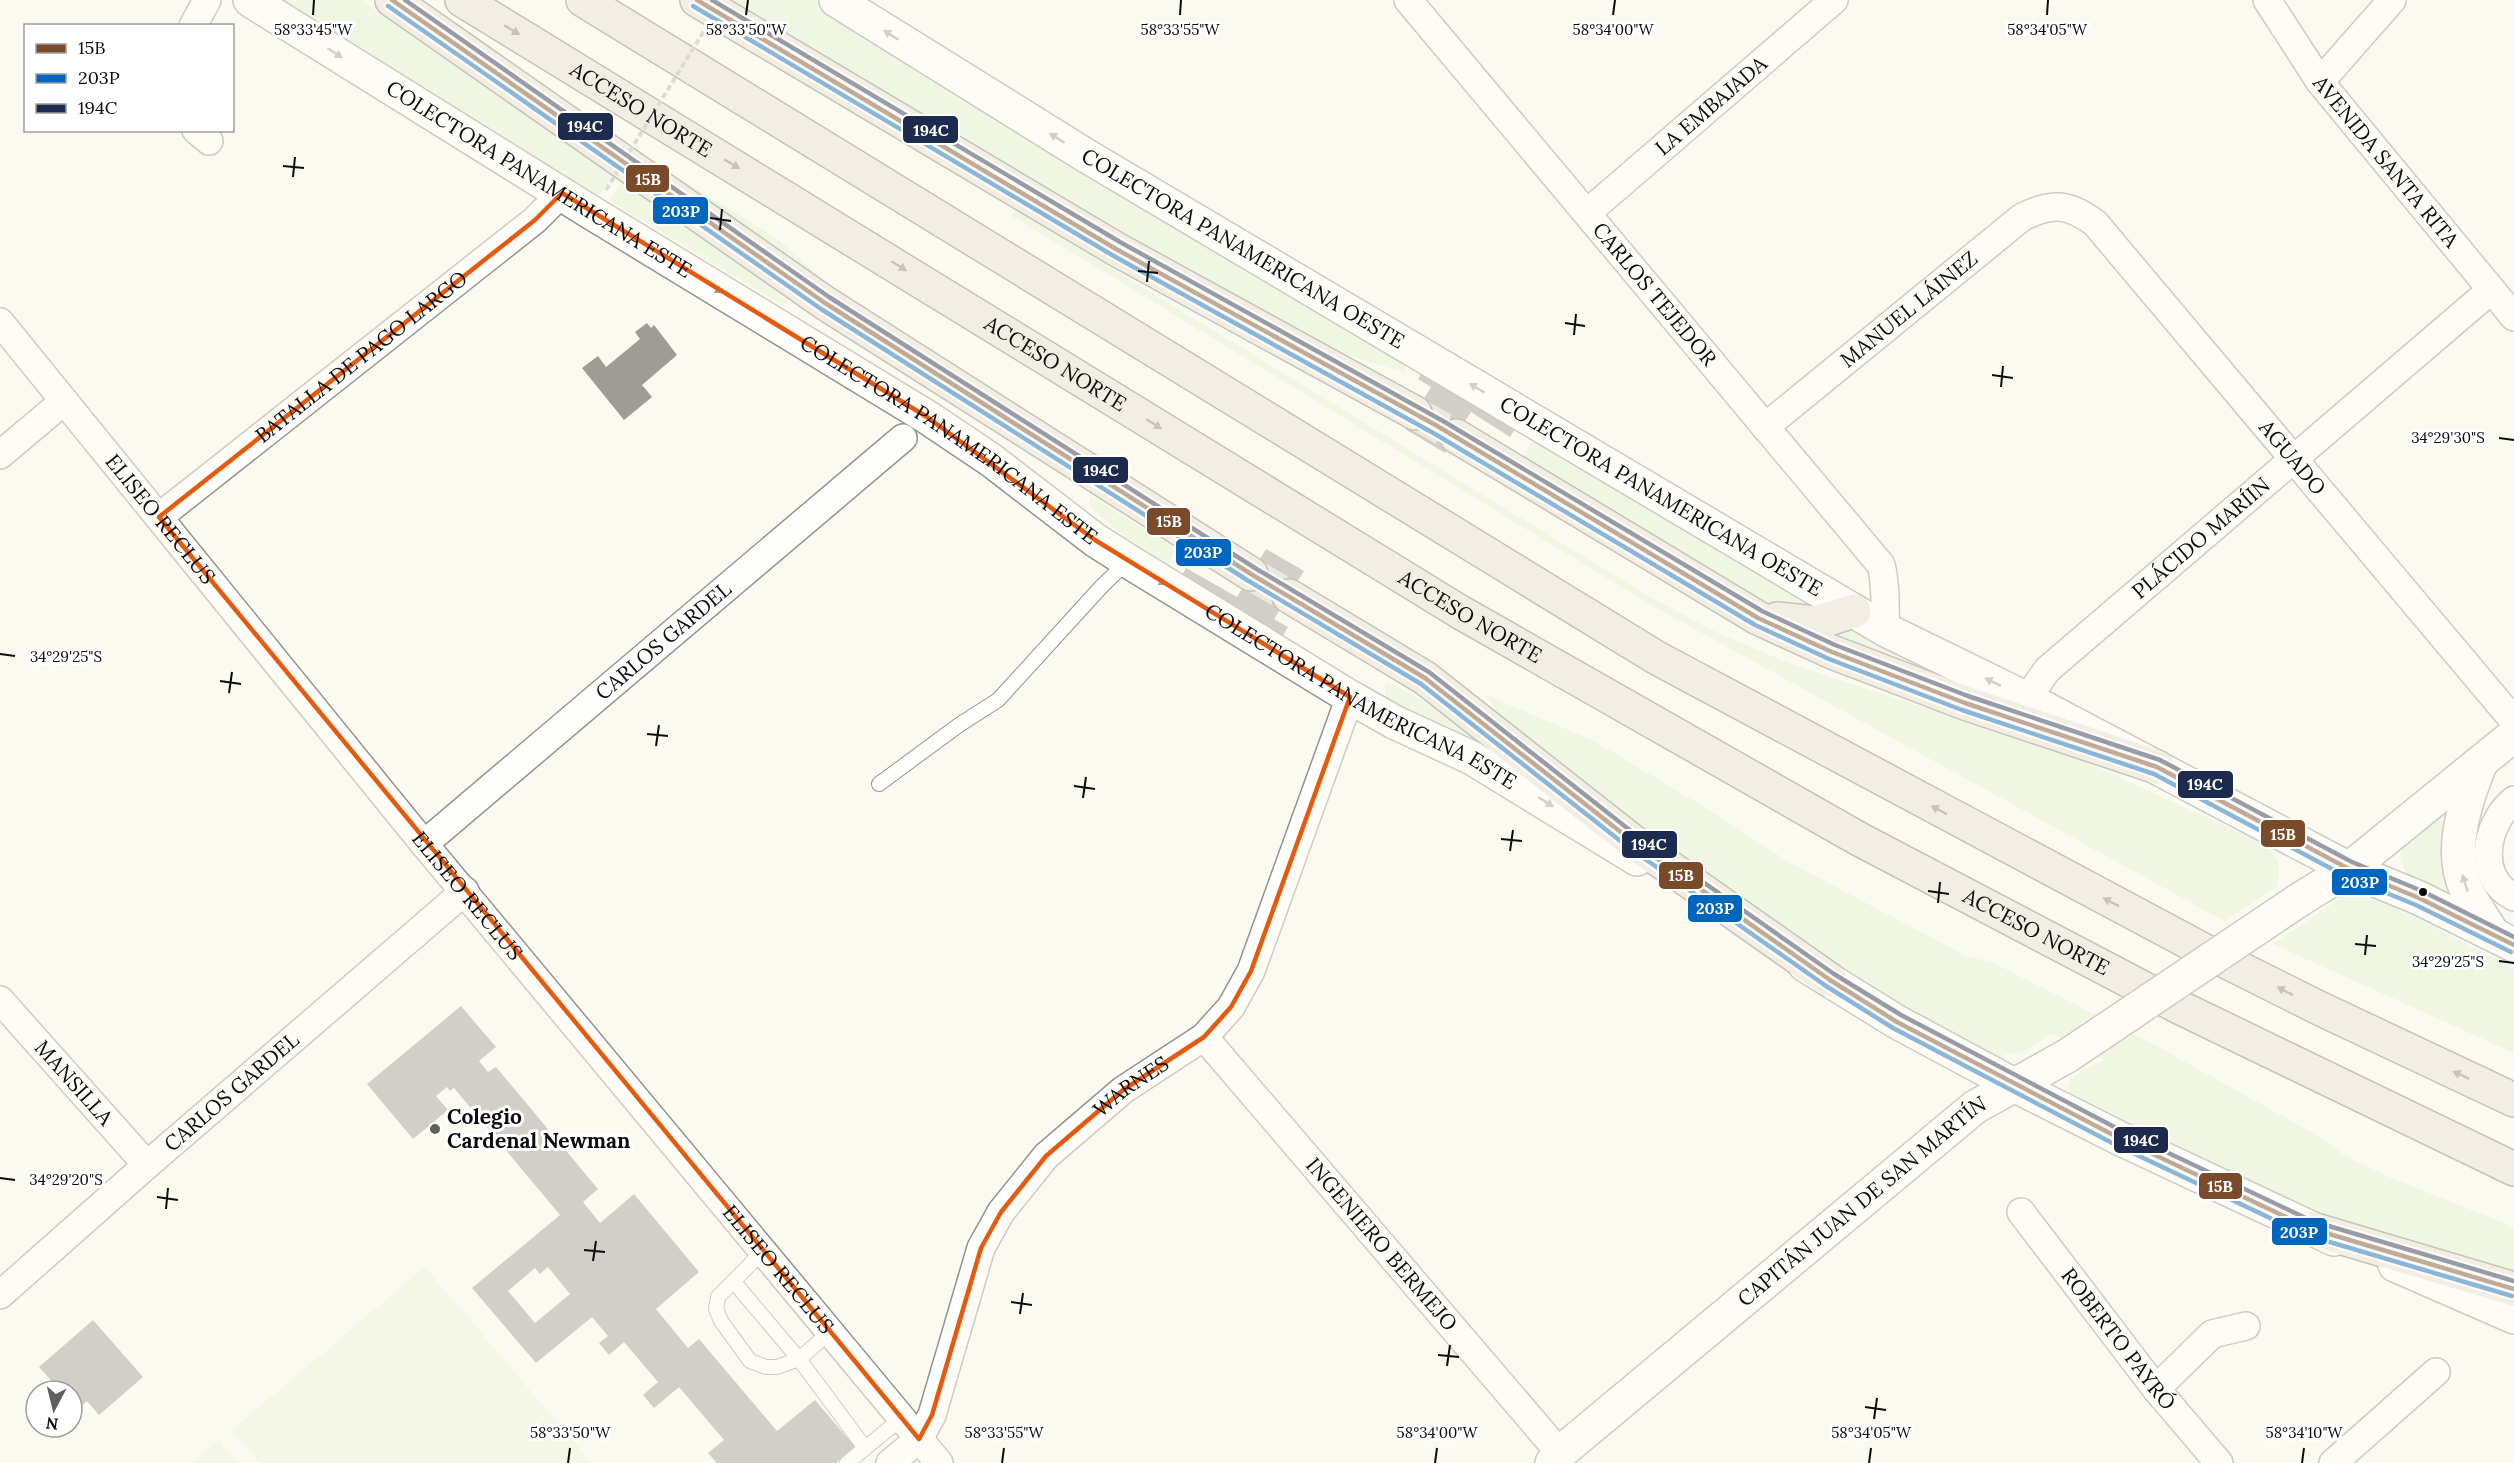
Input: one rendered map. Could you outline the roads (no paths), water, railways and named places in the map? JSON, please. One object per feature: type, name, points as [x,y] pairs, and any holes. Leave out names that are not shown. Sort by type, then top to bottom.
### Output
[{"type":"highway","points":[[392,0],[825,303],[1251,574]]},
{"type":"highway","name":"ACCESO NORTE","points":[[462,0],[1460,612],[1531,653],[1859,839],[2179,1008],[2514,1169]]},
{"type":"highway","points":[[583,0],[1657,658],[2205,951],[2321,1009],[2514,1100]]},
{"type":"highway","points":[[697,0],[1116,249],[1415,413]]},
{"type":"highway","points":[[1456,436],[1758,618],[1832,652],[1965,703],[2157,766]]},
{"type":"highway","points":[[1289,596],[1425,678],[1632,841],[1830,980]]},
{"type":"highway","points":[[1758,618],[1815,623],[1854,611]]},
{"type":"highway","points":[[2309,1228],[2512,1311]]},
{"type":"street","points":[[194,24],[207,0]]},
{"type":"street","name":"COLECTORA PANAMERICANA ESTE","points":[[250,0],[927,417],[991,460],[1095,540],[1350,697],[1394,722],[1472,758],[1507,778],[1897,1022],[2119,1138],[2309,1228]]},
{"type":"street","name":"COLECTORA PANAMERICANA OESTE","points":[[836,0],[1085,155],[1886,630],[2027,699],[2349,868],[2419,898],[2503,940]]},
{"type":"street","name":"CARLOS TEJEDOR","points":[[1408,0],[1881,565],[1886,580],[1884,597],[1886,630]]},
{"type":"street","name":"LA EMBAJADA","points":[[1587,213],[1834,0]]},
{"type":"street","name":"AVENIDA SANTA RITA","points":[[2267,0],[2320,82],[2514,317]]},
{"type":"street","points":[[2320,82],[2392,0]]},
{"type":"street","name":"BATALLA DE PAGO LARGO","points":[[159,517],[535,220],[562,193]]},
{"type":"street","name":"MANUEL LÁINEZ","points":[[1765,427],[2021,218],[2038,209],[2061,206]]},
{"type":"street","name":"AGUADO","points":[[2061,206],[2079,211],[2095,223],[2514,721]]},
{"type":"street","name":"PLÁCIDO MARÍIN","points":[[2027,699],[2046,670],[2491,290]]},
{"type":"street","name":"ELISEO RECLUS","points":[[0,322],[424,844],[939,1463]]},
{"type":"street","points":[[0,455],[64,401]]},
{"type":"street","name":"CARLOS GARDEL","points":[[424,844],[903,438]]},
{"type":"street","points":[[1854,611],[1871,611],[1877,608],[1884,597]]},
{"type":"street","name":"WARNES","points":[[890,1463],[910,1428],[932,1415],[981,1248],[1001,1212],[1046,1156],[1123,1090],[1204,1037],[1231,1007],[1251,971],[1350,697]]},
{"type":"street","name":"CAPITÁN JUAN DE SAN MARTÍN","points":[[1556,1458],[1975,1107],[2067,1056],[2349,868],[2514,735]]},
{"type":"street","points":[[2481,762],[2471,786],[2461,825],[2459,856],[2465,888],[2503,940]]},
{"type":"street","points":[[2514,800],[2498,819],[2491,836],[2489,851],[2490,872],[2495,882],[2514,897]]},
{"type":"street","name":"CARLOS GARDEL","points":[[0,1295],[465,891]]},
{"type":"street","name":"MANSILLA","points":[[0,1000],[147,1165]]},
{"type":"street","name":"INGENIERO BERMEJO","points":[[1204,1037],[1556,1458]]},
{"type":"street","name":"ROBERTO PAYRÓ","points":[[2021,1212],[2156,1389],[2219,1463]]},
{"type":"street","points":[[2156,1389],[2212,1334],[2246,1326]]},
{"type":"street","points":[[2333,1463],[2436,1372]]},
{"type":"lane","points":[[879,784],[959,725],[998,700],[1102,586],[1128,561]]},
{"type":"lane","points":[[763,1251],[718,1297],[716,1309],[750,1361],[766,1367],[777,1367],[799,1359],[830,1332]]},
{"type":"lane","points":[[733,1281],[799,1359],[865,1448]]},
{"type":"lane","points":[[847,1463],[865,1448],[910,1428]]},
{"type":"tunnel","points":[[1415,413],[1456,436]]},
{"type":"tunnel","points":[[1251,574],[1289,596]]},
{"type":"place","name":"Colegio Cardenal Newman","points":[[435,1129]]}]
